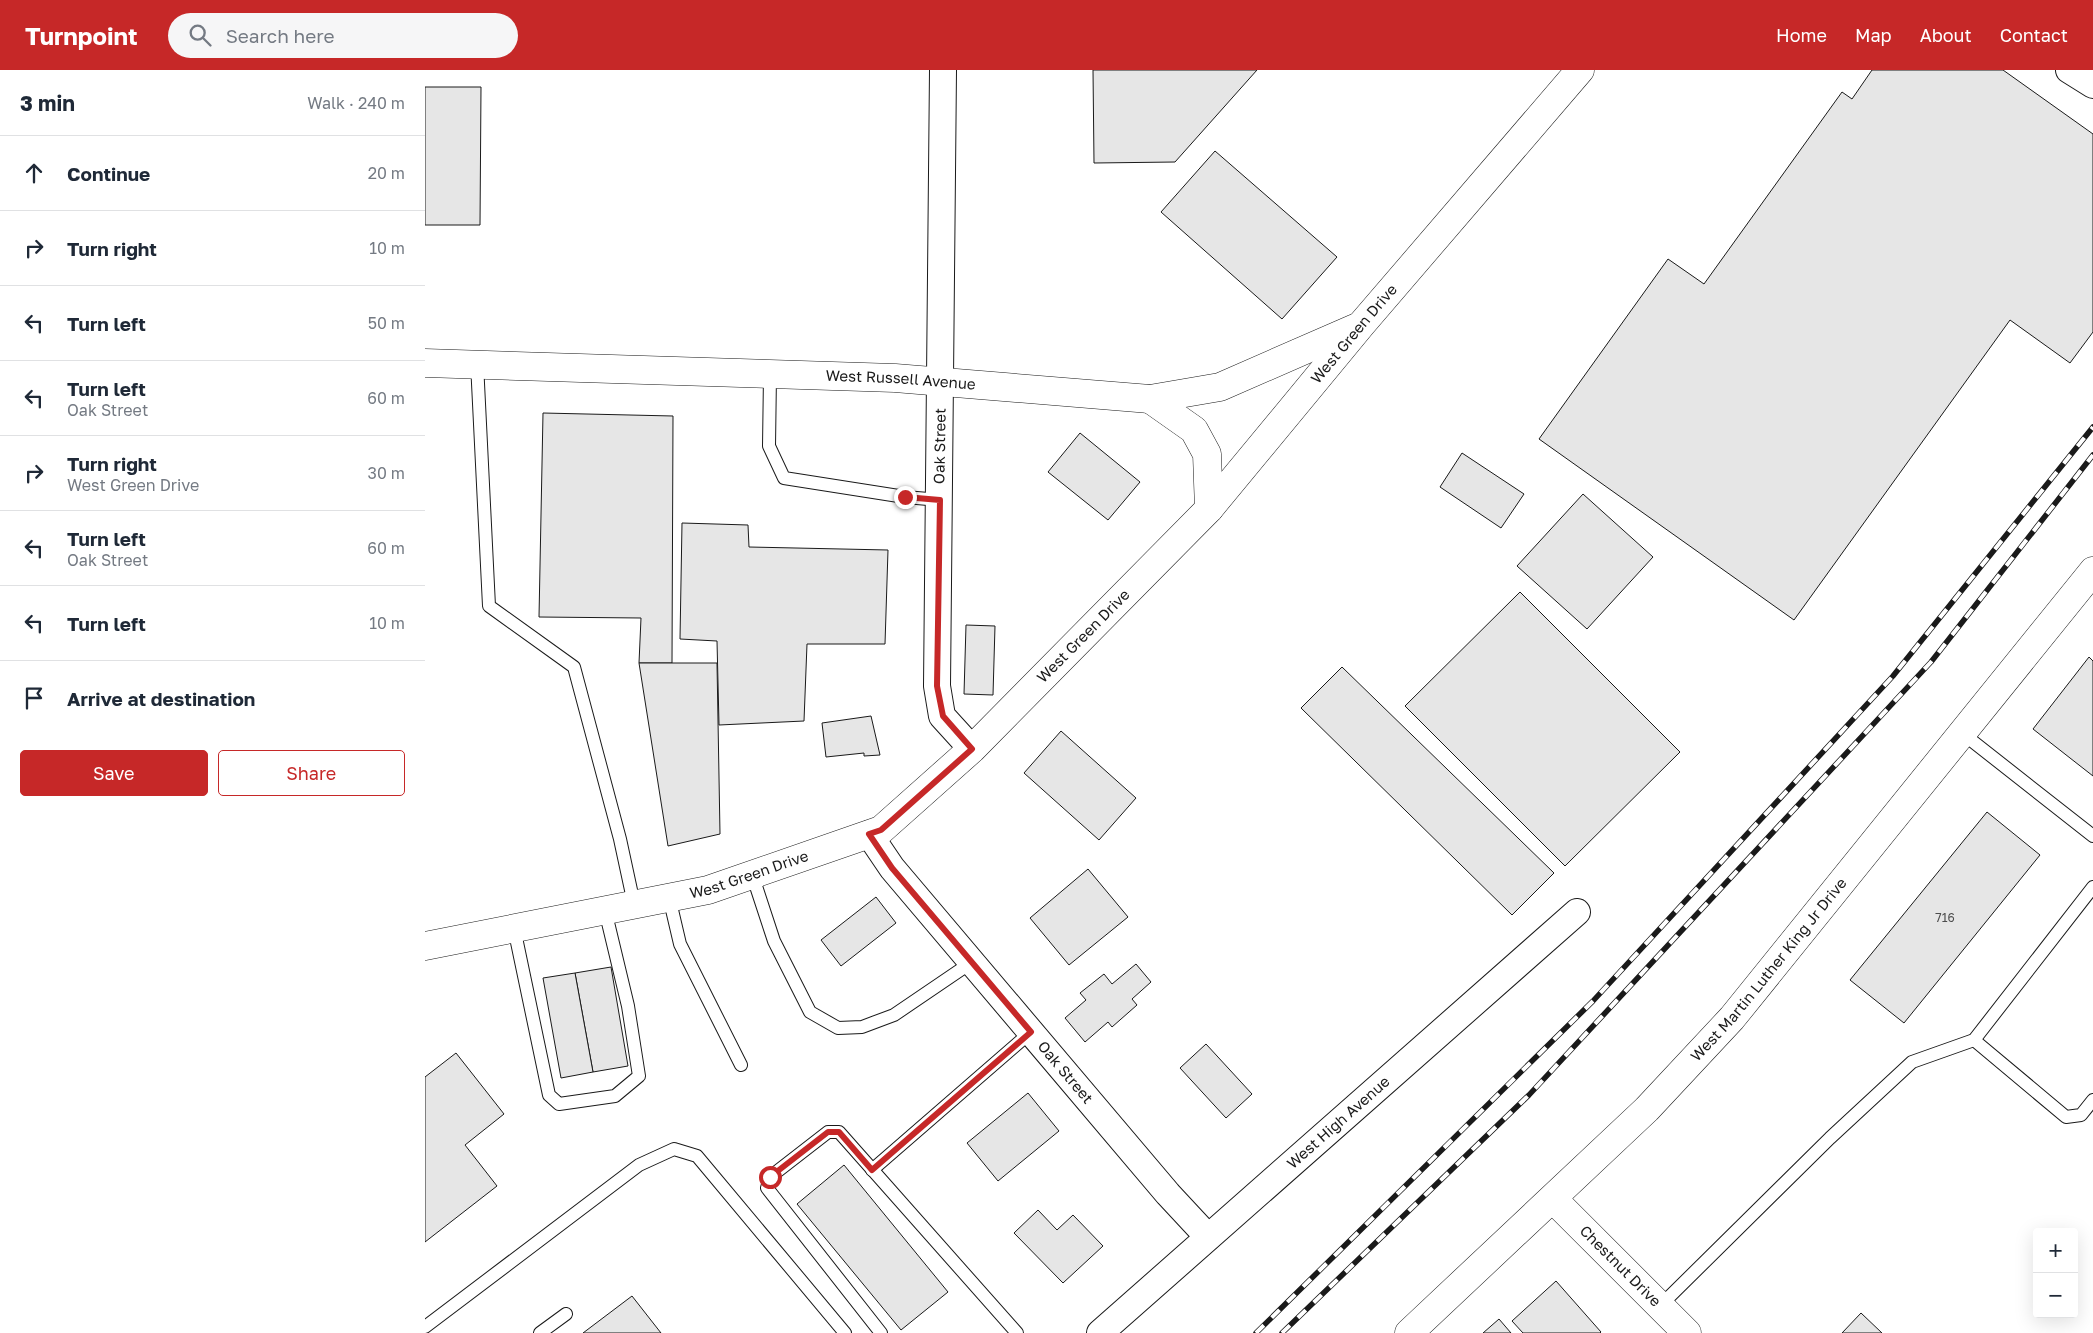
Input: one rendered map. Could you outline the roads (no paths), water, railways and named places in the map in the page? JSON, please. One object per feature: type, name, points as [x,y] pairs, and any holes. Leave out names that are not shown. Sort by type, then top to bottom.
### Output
[{"type":"main road","name":"West Green Drive","points":[[425,946],[708,890],[881,830],[972,749],[1209,509],[1361,325],[1580,70]]},
{"type":"main road","name":"West Russell Avenue","points":[[425,363],[477,363],[895,378],[1150,399],[1220,387],[1361,325]]},
{"type":"main road","points":[[1150,399],[1194,430],[1207,454],[1209,509]]},
{"type":"main road","name":"West Martin Luther King Jr Drive","points":[[1409,1333],[1647,1109],[1732,1018],[2093,571]]},
{"type":"main road","name":"Chestnut Drive","points":[[1553,1199],[1687,1333]]},
{"type":"street","name":"Oak Street","points":[[943,70],[937,686],[943,716],[972,749]]},
{"type":"street","points":[[2069,70],[2093,85]]},
{"type":"street","name":"Oak Street","points":[[869,834],[892,868],[1168,1194],[1208,1237]]},
{"type":"street","name":"West High Avenue","points":[[1100,1333],[1577,912]]},
{"type":"lane","points":[[477,363],[489,606],[573,667],[620,839],[634,904]]},
{"type":"lane","points":[[770,375],[769,446],[784,478],[905,497],[940,500]]},
{"type":"lane","points":[[1962,733],[2093,836]]},
{"type":"lane","points":[[752,874],[774,941],[810,1012],[839,1028],[862,1027],[894,1015],[972,962]]},
{"type":"lane","points":[[1660,1306],[1830,1138],[1912,1062],[1974,1040],[2093,887]]},
{"type":"lane","points":[[669,897],[680,944],[741,1065]]},
{"type":"lane","points":[[514,928],[549,1095],[559,1104],[615,1096],[639,1076],[628,1006],[605,910]]},
{"type":"lane","points":[[872,1170],[1031,1032]]},
{"type":"lane","points":[[1974,1040],[2066,1117],[2081,1115],[2093,1100]]},
{"type":"lane","points":[[881,1333],[767,1188],[770,1177],[828,1132],[839,1132],[1017,1333]]},
{"type":"lane","points":[[425,1327],[639,1165],[674,1149],[697,1156],[845,1333]]},
{"type":"lane","points":[[540,1333],[565,1314]]},
{"type":"railway","points":[[1256,1333],[1593,1001],[1893,676],[2093,427]]},
{"type":"railway","points":[[1282,1333],[1529,1095],[1931,662],[2093,455]]}]
